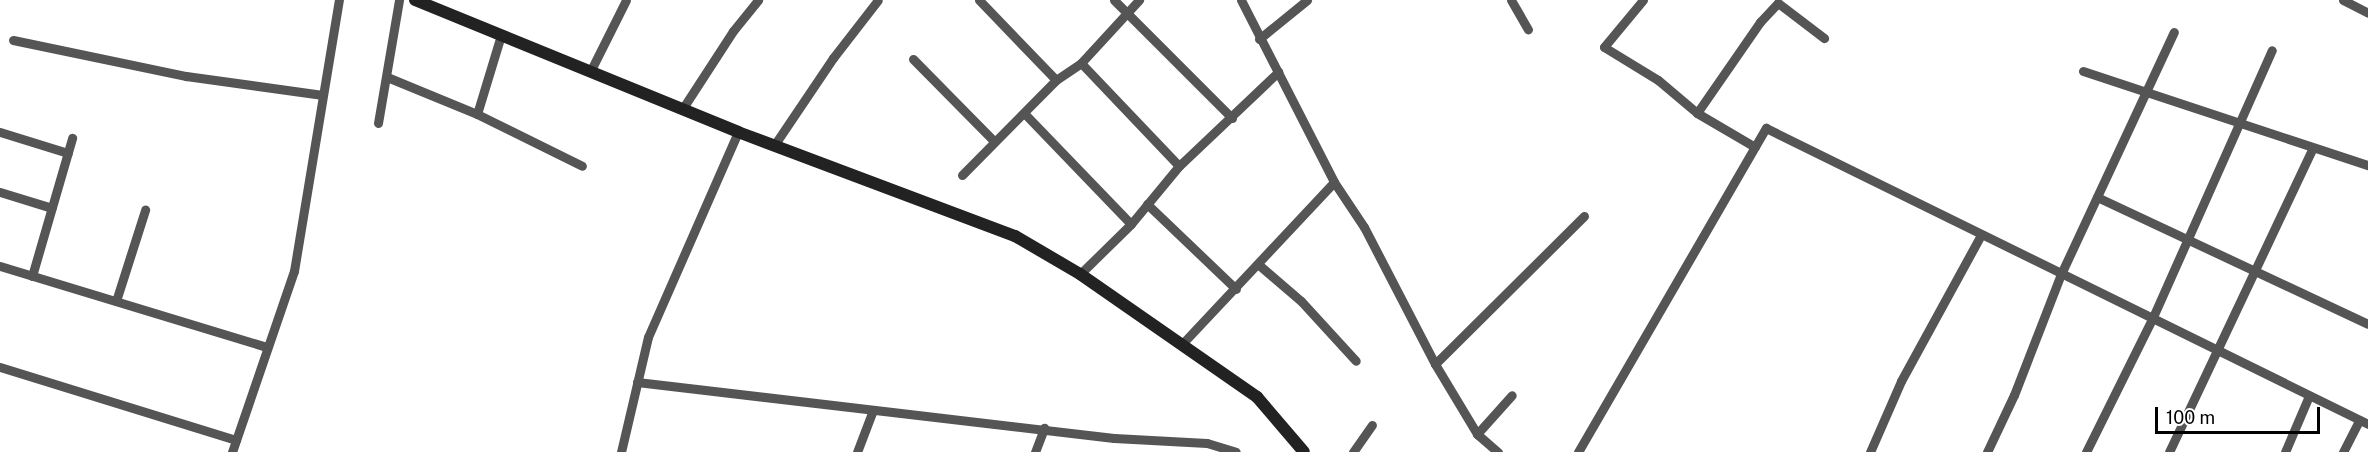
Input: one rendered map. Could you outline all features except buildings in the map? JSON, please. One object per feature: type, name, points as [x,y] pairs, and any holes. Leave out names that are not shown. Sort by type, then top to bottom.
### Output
[{"type":"street","points":[[231,452],[294,271],[339,0]]},
{"type":"street","points":[[378,123],[399,0]]},
{"type":"street","points":[[415,0],[738,132],[1016,236],[1080,274],[1257,397],[1304,452]]},
{"type":"street","points":[[591,70],[626,0]]},
{"type":"street","points":[[683,108],[733,31],[758,0]]},
{"type":"street","points":[[775,144],[878,0]]},
{"type":"street","points":[[979,0],[1056,80]]},
{"type":"street","points":[[1114,0],[1232,118]]},
{"type":"street","points":[[962,175],[1056,80],[1081,63],[1139,0]]},
{"type":"street","points":[[1241,0],[1334,183],[1364,227],[1435,364],[1477,434],[1498,452]]},
{"type":"street","points":[[1259,39],[1307,0]]},
{"type":"street","points":[[1511,0],[1528,30]]},
{"type":"street","points":[[1643,0],[1604,46],[1658,80],[1697,112],[1755,147]]},
{"type":"street","points":[[2343,0],[2368,13]]},
{"type":"street","points":[[1697,112],[1760,22],[1778,3],[1824,38]]},
{"type":"street","points":[[1987,452],[2014,395],[2061,274],[2174,32]]},
{"type":"street","points":[[477,114],[501,34]]},
{"type":"street","points":[[13,40],[186,76],[323,95]]},
{"type":"street","points":[[2086,452],[2153,317],[2272,50]]},
{"type":"street","points":[[913,59],[994,141]]},
{"type":"street","points":[[1081,63],[1179,166]]},
{"type":"street","points":[[2083,71],[2240,122],[2312,149],[2368,165]]},
{"type":"street","points":[[1080,274],[1131,224],[1179,166],[1278,72]]},
{"type":"street","points":[[387,77],[477,114],[582,166]]},
{"type":"street","points":[[1024,113],[1131,224]]},
{"type":"street","points":[[1578,452],[1767,128],[1981,235],[2153,317],[2308,398],[2364,422],[2343,452]]},
{"type":"street","points":[[0,132],[68,153]]},
{"type":"street","points":[[621,452],[648,337],[738,132]]},
{"type":"street","points":[[32,276],[72,138]]},
{"type":"street","points":[[2169,452],[2215,348],[2258,270],[2312,149]]},
{"type":"street","points":[[1182,344],[1334,183]]},
{"type":"street","points":[[0,192],[52,208]]},
{"type":"street","points":[[2097,197],[2187,240],[2258,270],[2368,324]]},
{"type":"street","points":[[1147,204],[1236,289]]},
{"type":"street","points":[[116,301],[145,210]]},
{"type":"street","points":[[1435,364],[1584,216]]},
{"type":"street","points":[[1870,452],[1901,381],[1981,235]]},
{"type":"street","points":[[1259,265],[1301,301],[1356,361]]},
{"type":"street","points":[[0,266],[267,347]]},
{"type":"street","points":[[0,367],[236,440]]},
{"type":"street","points":[[637,381],[1114,438],[1207,443],[1235,452]]},
{"type":"street","points":[[1477,434],[1512,395]]},
{"type":"street","points":[[2285,452],[2308,398]]},
{"type":"street","points":[[857,452],[873,410]]},
{"type":"street","points":[[1353,452],[1372,425]]},
{"type":"street","points":[[1035,452],[1044,428]]}]
